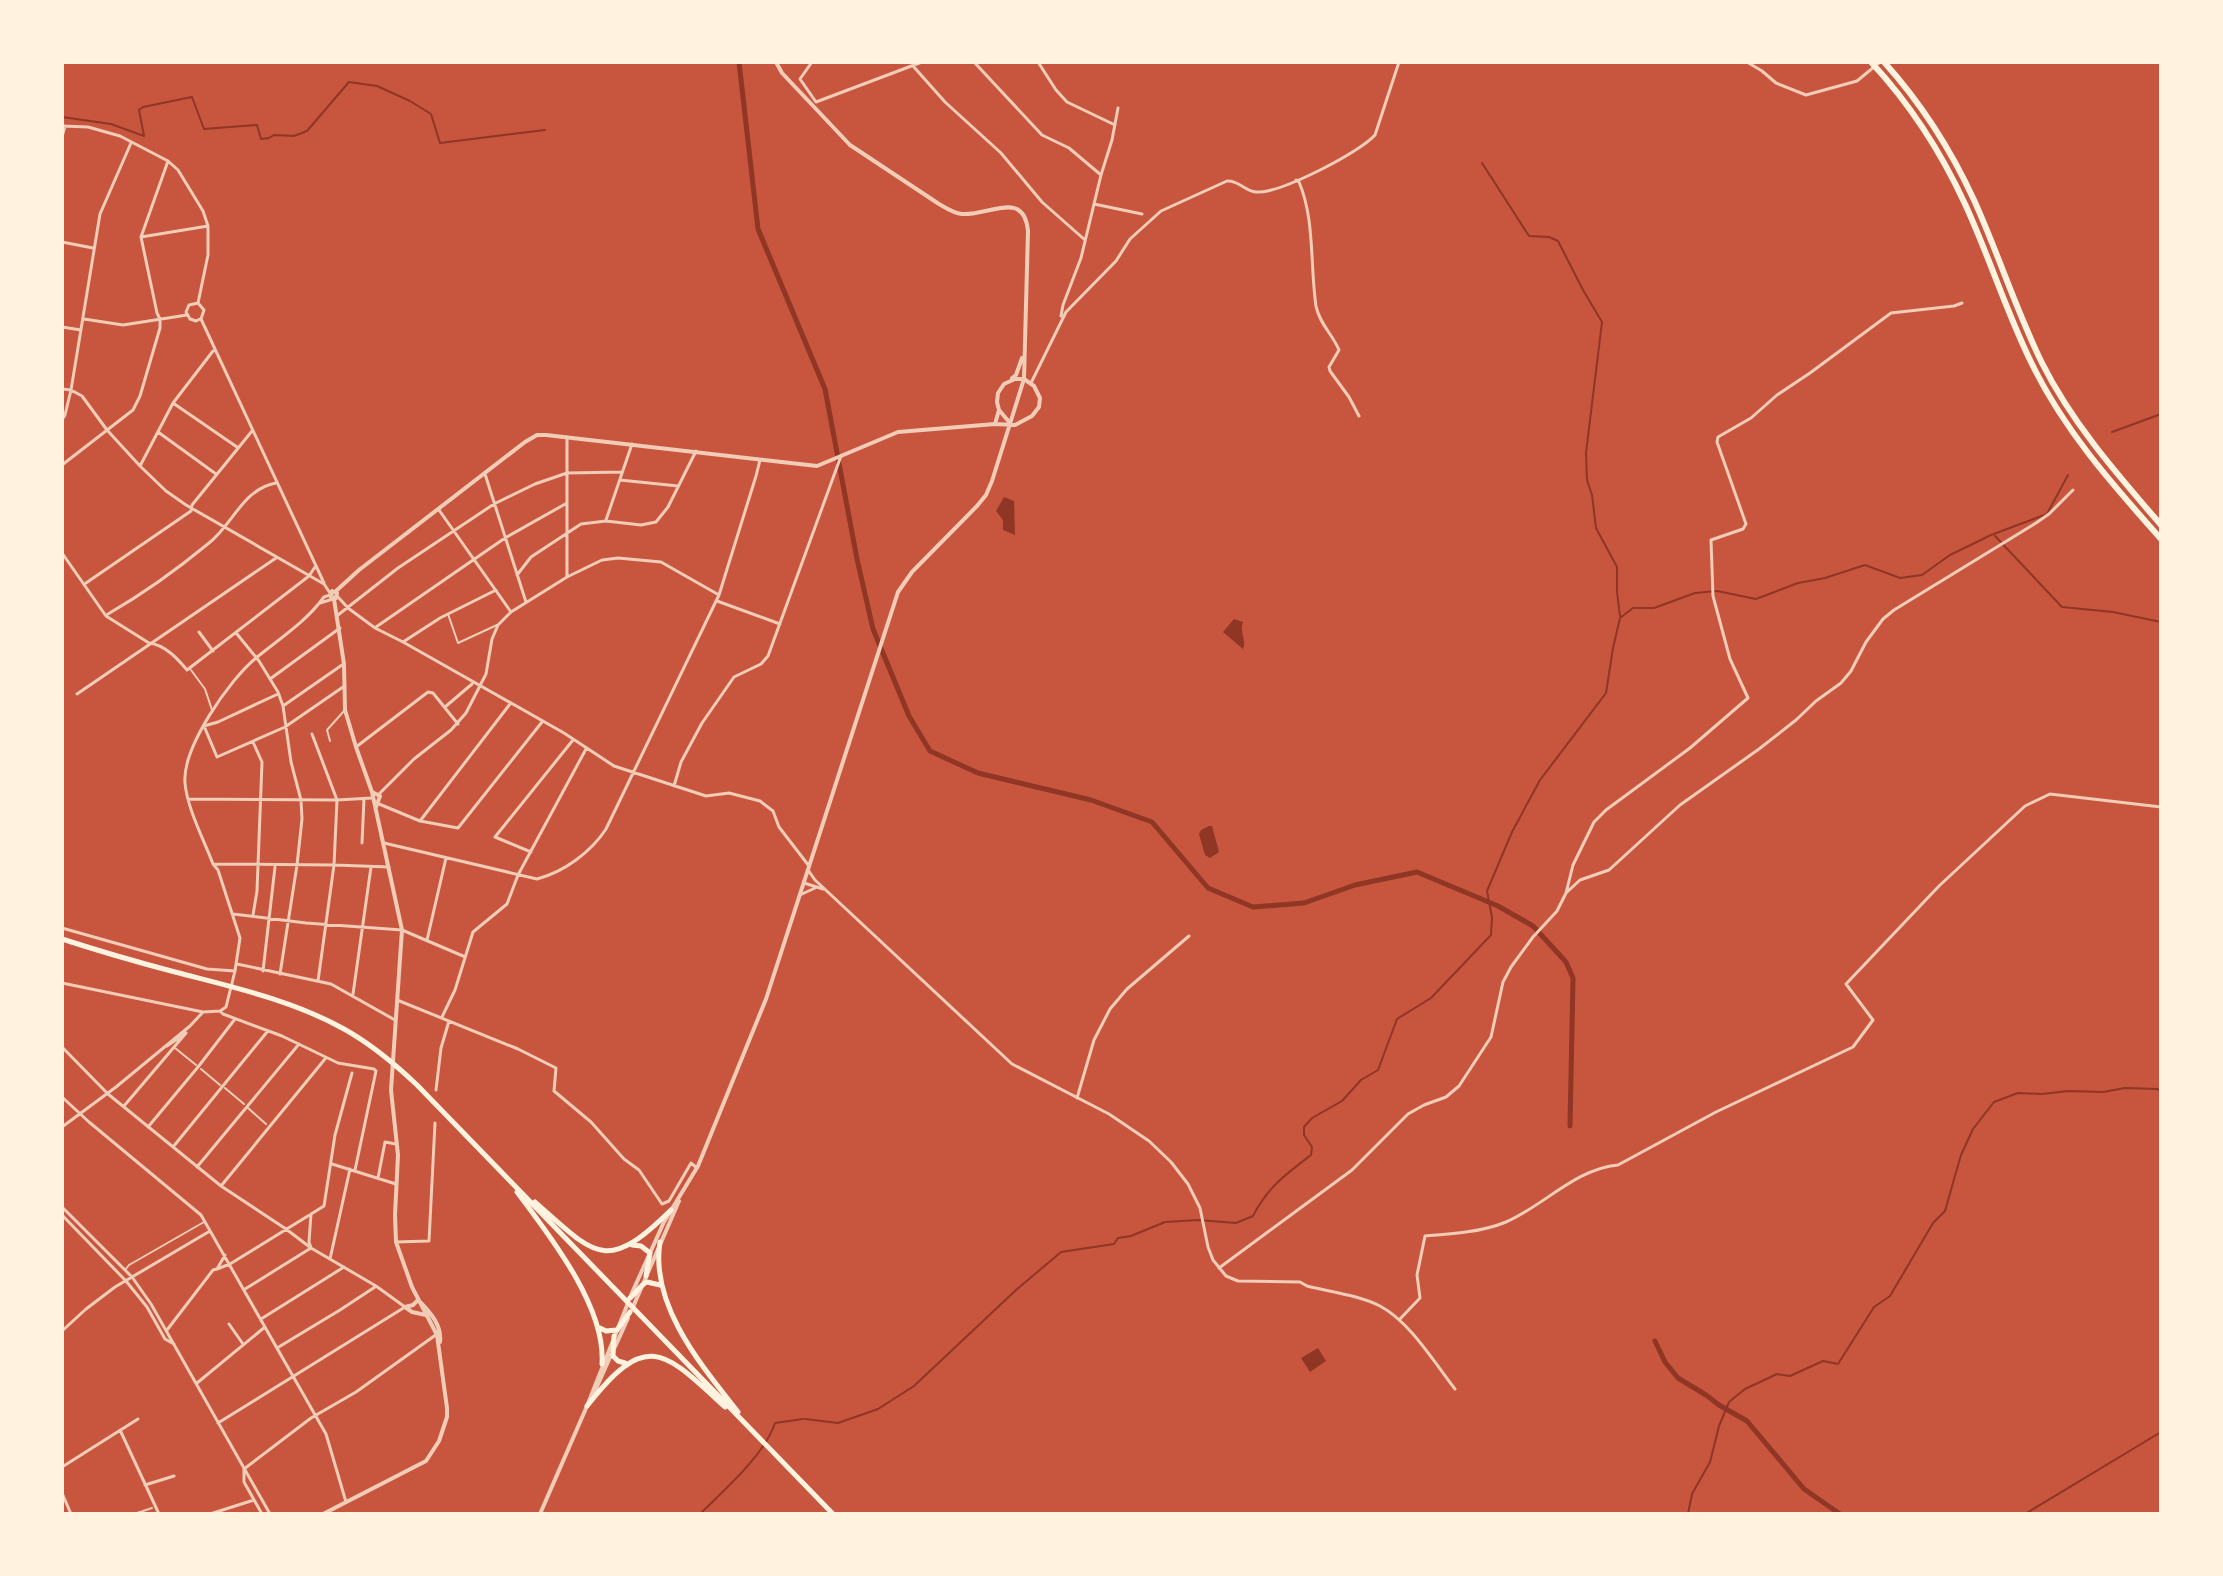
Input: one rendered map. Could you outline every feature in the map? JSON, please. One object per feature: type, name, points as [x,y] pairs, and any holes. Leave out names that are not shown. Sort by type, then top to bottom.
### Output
[{"type":"highway","points":[[1871,62],[1921,124],[1949,171],[1976,228],[2010,315],[2059,412],[2089,455],[2161,539]]},
{"type":"highway","points":[[1882,62],[1914,99],[1959,170],[2019,312],[2054,385],[2094,445],[2161,525]]},
{"type":"highway","points":[[62,939],[293,1006],[340,1027],[383,1055],[833,1514]]},
{"type":"highway","points":[[501,1172],[564,1229],[587,1245],[607,1251],[631,1246],[671,1210]]},
{"type":"highway","points":[[501,1172],[551,1239],[584,1296],[599,1328],[602,1364]]},
{"type":"highway","points":[[660,1242],[658,1263],[661,1285],[673,1314],[700,1363],[758,1437]]},
{"type":"highway","points":[[631,1246],[641,1246],[650,1253],[646,1276]]},
{"type":"highway","points":[[633,1297],[642,1284],[652,1281],[661,1285]]},
{"type":"highway","points":[[626,1364],[618,1361],[613,1353],[619,1328],[630,1312]]},
{"type":"highway","points":[[599,1328],[606,1331],[619,1328]]},
{"type":"highway","points":[[587,1406],[626,1364],[645,1357],[656,1357],[671,1361],[689,1374],[758,1437]]},
{"type":"street","points":[[540,1514],[650,1253],[671,1210],[697,1168],[769,992],[898,592],[986,495],[1024,379],[1028,231],[1024,213],[1010,207],[971,213],[953,212],[850,145],[814,103],[782,73],[776,62]]},
{"type":"street","points":[[812,62],[800,79],[814,103]]},
{"type":"street","points":[[814,103],[922,62]]},
{"type":"street","points":[[974,62],[1042,135],[1069,148],[1101,175]]},
{"type":"street","points":[[1038,62],[1067,102],[1115,125]]},
{"type":"street","points":[[1031,383],[1066,312],[1116,261],[1130,239],[1161,211],[1227,181],[1233,181],[1252,192],[1267,191],[1339,161],[1375,135],[1399,62]]},
{"type":"street","points":[[1747,62],[1776,83],[1806,95],[1848,85],[1882,62]]},
{"type":"street","points":[[913,66],[945,102],[1001,153],[1042,202],[1085,240]]},
{"type":"street","points":[[1060,320],[1081,258],[1118,108]]},
{"type":"street","points":[[62,137],[63,126],[104,131],[168,161],[178,170],[203,211],[208,226],[208,255],[198,303]]},
{"type":"street","points":[[62,420],[71,390],[100,214],[131,143]]},
{"type":"street","points":[[62,465],[133,410],[140,396],[160,328],[141,237],[168,161]]},
{"type":"street","points":[[1296,180],[1301,185],[1311,243],[1316,308],[1338,346],[1330,371],[1359,416]]},
{"type":"street","points":[[1094,204],[1142,214]]},
{"type":"street","points":[[141,237],[208,226]]},
{"type":"street","points":[[62,242],[94,248]]},
{"type":"street","points":[[187,315],[189,305],[198,303]]},
{"type":"street","points":[[198,303],[204,310],[201,319],[214,350],[315,567],[334,595],[344,664],[345,710],[375,795],[402,930],[391,1090],[396,1144],[396,1242],[418,1300],[439,1333]]},
{"type":"street","points":[[1219,1268],[1352,1170],[1408,1114],[1446,1097],[1459,1086],[1491,1037],[1503,982],[1530,940],[1557,911],[1566,893],[1573,865],[1594,822],[1690,748],[1748,698],[1730,659],[1713,596],[1711,540],[1743,529],[1746,524],[1717,442],[1718,437],[1751,418],[1777,395],[1891,313],[1962,303]]},
{"type":"street","points":[[83,319],[123,325],[187,315]]},
{"type":"street","points":[[187,315],[193,321],[201,319]]},
{"type":"street","points":[[62,327],[81,330]]},
{"type":"street","points":[[1010,423],[999,410],[998,393],[1016,375],[1025,348]]},
{"type":"street","points":[[140,466],[173,403],[214,350]]},
{"type":"street","points":[[62,983],[203,1012],[220,1011],[226,1007],[240,938],[218,870],[188,799],[185,773],[212,710],[236,678],[256,658],[282,640],[324,597],[334,595],[525,442],[537,435],[567,437],[817,466],[898,432],[1015,425],[1032,416],[1039,407],[1038,393],[1024,379],[1008,381]]},
{"type":"street","points":[[62,389],[82,396],[107,430],[166,491],[324,584],[348,608],[375,628],[614,766],[706,796],[729,793],[760,801],[773,811],[779,827],[815,880],[1012,1064],[1109,1114],[1149,1141],[1171,1162],[1188,1184],[1200,1208],[1208,1247],[1226,1276],[1238,1281],[1300,1282],[1380,1306],[1400,1319],[1455,1389]]},
{"type":"street","points":[[173,403],[237,447]]},
{"type":"street","points":[[995,424],[999,410]]},
{"type":"street","points":[[157,431],[216,474]]},
{"type":"street","points":[[85,584],[191,511],[216,474],[252,431]]},
{"type":"street","points":[[567,437],[567,577]]},
{"type":"street","points":[[606,521],[632,444]]},
{"type":"street","points":[[517,575],[531,557],[581,524],[606,521],[641,525],[656,522],[668,507],[696,451]]},
{"type":"street","points":[[674,786],[681,762],[702,723],[734,677],[761,664],[768,656],[841,456]]},
{"type":"street","points":[[384,843],[537,879],[546,877],[591,848],[606,829],[717,601],[760,460]]},
{"type":"street","points":[[337,613],[494,504],[567,473],[622,472]]},
{"type":"street","points":[[485,474],[526,602]]},
{"type":"street","points":[[620,480],[678,486]]},
{"type":"street","points":[[106,615],[212,541],[251,495],[276,483]]},
{"type":"street","points":[[1566,893],[1580,880],[1609,870],[1680,805],[1759,749],[1841,683],[1866,642],[1894,610],[2036,523],[2073,490]]},
{"type":"street","points":[[375,628],[505,538],[567,503]]},
{"type":"street","points":[[439,510],[511,612]]},
{"type":"street","points":[[62,553],[106,615],[149,643],[171,652],[205,689],[212,710]]},
{"type":"street","points":[[77,694],[276,558]]},
{"type":"street","points":[[448,613],[458,643],[498,625],[511,612],[567,577],[602,560],[618,558],[661,562],[719,595]]},
{"type":"street","points":[[189,670],[309,576],[315,567]]},
{"type":"street","points":[[403,642],[448,613],[496,590]]},
{"type":"street","points":[[717,601],[780,624]]},
{"type":"street","points":[[188,799],[337,800],[364,799],[375,795],[458,724],[466,713],[486,674],[492,639],[498,625]]},
{"type":"street","points":[[270,679],[340,628]]},
{"type":"street","points":[[199,632],[213,651]]},
{"type":"street","points":[[237,634],[270,679],[283,706],[291,762],[301,800],[297,865],[280,974]]},
{"type":"street","points":[[283,706],[344,664]]},
{"type":"street","points":[[445,707],[474,683]]},
{"type":"street","points":[[204,726],[217,757],[285,727],[344,686]]},
{"type":"street","points":[[356,747],[428,692],[433,693],[458,724]]},
{"type":"street","points":[[204,726],[278,694]]},
{"type":"street","points":[[420,821],[510,704]]},
{"type":"street","points":[[330,741],[327,730],[345,710]]},
{"type":"street","points":[[377,805],[420,821],[458,828],[542,722]]},
{"type":"street","points":[[312,734],[337,800],[334,865],[318,981]]},
{"type":"street","points":[[531,852],[495,837],[573,740]]},
{"type":"street","points":[[253,742],[262,762],[253,915]]},
{"type":"street","points":[[442,1017],[455,990],[473,932],[507,904],[518,875],[586,749]]},
{"type":"street","points":[[1400,1319],[1420,1298],[1417,1275],[1425,1236],[1458,1233],[1506,1222],[1587,1173],[1618,1165],[1716,1112],[1853,1047],[1873,1020],[1846,984],[1939,886],[2025,806],[2050,794],[2161,807]]},
{"type":"street","points":[[362,843],[364,799]]},
{"type":"street","points":[[427,940],[446,857]]},
{"type":"street","points":[[213,864],[389,867]]},
{"type":"street","points":[[263,971],[275,866]]},
{"type":"street","points":[[353,995],[371,867]]},
{"type":"street","points":[[804,883],[815,880]]},
{"type":"street","points":[[804,883],[817,888]]},
{"type":"street","points":[[800,895],[811,888],[826,889]]},
{"type":"street","points":[[233,914],[402,930],[465,957]]},
{"type":"street","points":[[62,928],[207,969],[235,971]]},
{"type":"street","points":[[1077,1098],[1094,1040],[1110,1009],[1127,989],[1189,936]]},
{"type":"street","points":[[237,964],[331,984],[395,1020]]},
{"type":"street","points":[[397,1000],[518,1049],[556,1068],[554,1091],[591,1122],[624,1159],[639,1170],[662,1204],[669,1201],[691,1163],[697,1168]]},
{"type":"street","points":[[220,1011],[338,1063],[376,1071],[330,1259]]},
{"type":"street","points":[[62,1127],[108,1094],[203,1012]]},
{"type":"street","points":[[148,1127],[235,1019]]},
{"type":"street","points":[[436,1090],[441,1048],[449,1021]]},
{"type":"street","points":[[173,1147],[268,1031]]},
{"type":"street","points":[[124,1106],[186,1033],[144,1062]]},
{"type":"street","points":[[197,1167],[299,1044]]},
{"type":"street","points":[[62,1047],[108,1094],[221,1186],[412,1312],[432,1315]]},
{"type":"street","points":[[174,1047],[196,1065]]},
{"type":"street","points":[[221,1186],[326,1058]]},
{"type":"street","points":[[201,1069],[220,1085]]},
{"type":"street","points":[[167,1330],[213,1270],[230,1264],[324,1206],[335,1135],[352,1073]]},
{"type":"street","points":[[225,1088],[244,1104]]},
{"type":"street","points":[[62,1097],[201,1215],[326,1434],[346,1502]]},
{"type":"street","points":[[248,1108],[266,1124]]},
{"type":"street","points":[[396,1242],[429,1241],[435,1123]]},
{"type":"street","points":[[378,1179],[385,1142],[396,1144]]},
{"type":"street","points":[[332,1164],[396,1184]]},
{"type":"street","points":[[642,1284],[681,1195]]},
{"type":"street","points":[[62,1207],[132,1277],[151,1304],[270,1514]]},
{"type":"street","points":[[311,1214],[311,1248]]},
{"type":"street","points":[[62,1215],[126,1281],[147,1307],[165,1339],[176,1347]]},
{"type":"street","points":[[125,1270],[205,1221]]},
{"type":"street","points":[[62,1331],[86,1309],[126,1281],[210,1231]]},
{"type":"street","points":[[244,1290],[311,1248]]},
{"type":"street","points":[[217,1269],[225,1255]]},
{"type":"street","points":[[261,1319],[344,1267]]},
{"type":"street","points":[[277,1348],[376,1286]]},
{"type":"street","points":[[630,1312],[633,1297]]},
{"type":"street","points":[[218,1423],[418,1300]]},
{"type":"street","points":[[323,1514],[418,1466],[430,1458],[439,1441],[447,1417],[439,1333],[432,1315],[418,1300]]},
{"type":"street","points":[[229,1324],[243,1344]]},
{"type":"street","points":[[196,1383],[265,1327]]},
{"type":"street","points":[[592,1394],[613,1353],[619,1328]]},
{"type":"street","points":[[244,1469],[439,1333]]},
{"type":"street","points":[[62,1467],[138,1419]]},
{"type":"street","points":[[120,1430],[159,1514]]},
{"type":"street","points":[[244,1469],[244,1482],[262,1514]]},
{"type":"street","points":[[145,1485],[174,1476]]},
{"type":"street","points":[[62,1493],[71,1514]]},
{"type":"street","points":[[212,1514],[254,1500]]},
{"type":"street","points":[[134,1514],[152,1508]]},
{"type":"shaded area","points":[[1004,497],[1014,501],[1015,535],[1003,530],[1003,520],[996,511]]},
{"type":"shaded area","points":[[1234,619],[1243,622],[1243,649],[1223,632]]},
{"type":"shaded area","points":[[1212,826],[1219,852],[1210,858],[1205,855],[1199,834]]},
{"type":"shaded area","points":[[1318,1348],[1326,1361],[1310,1372],[1301,1358]]},
{"type":"waterway","points":[[739,62],[758,229],[825,389],[873,629],[909,716],[930,751],[978,773],[1091,800],[1152,822],[1208,888],[1253,907],[1304,903],[1355,885],[1417,872],[1498,906],[1533,926],[1566,962],[1573,978],[1570,1126]]},
{"type":"waterway","points":[[62,117],[111,124],[144,136],[139,110],[192,97],[204,129],[257,125],[261,139],[274,135],[294,136],[307,131],[349,82],[377,86],[431,114],[440,143],[545,130]]},
{"type":"waterway","points":[[1482,163],[1529,236],[1549,237],[1558,241],[1602,322],[1586,453],[1587,480],[1596,528],[1617,567],[1620,616]]},
{"type":"waterway","points":[[2112,432],[2161,414]]},
{"type":"waterway","points":[[805,1419],[838,1423],[878,1409],[914,1386],[1061,1252],[1114,1244],[1118,1238],[1165,1222],[1198,1220],[1236,1223],[1253,1216],[1271,1189],[1311,1155],[1312,1147],[1304,1135],[1304,1127],[1312,1118],[1342,1101],[1361,1080],[1378,1070],[1397,1019],[1431,998],[1491,935],[1492,917],[1487,891],[1512,832],[1540,780],[1606,693],[1620,618],[1633,608],[1654,608],[1695,593],[1717,591],[1756,599],[1798,583],[1865,565],[1900,578],[1922,575],[1950,555],[1991,535],[2047,514],[2068,475]]},
{"type":"waterway","points":[[1995,536],[2062,607],[2113,612],[2161,622]]},
{"type":"waterway","points":[[1688,1514],[1692,1494],[1710,1462],[1729,1402],[1745,1389],[1777,1374],[1790,1376],[1823,1361],[1838,1364],[1874,1307],[1890,1296],[1933,1223],[1945,1211],[1961,1155],[1973,1129],[1994,1102],[2018,1093],[2103,1092],[2125,1088],[2161,1091]]},
{"type":"waterway","points":[[1655,1341],[1665,1362],[1678,1378],[1747,1421],[1804,1489],[1840,1514]]},
{"type":"waterway","points":[[700,1514],[753,1460],[775,1423],[803,1419]]},
{"type":"waterway","points":[[2025,1514],[2161,1432]]}]
